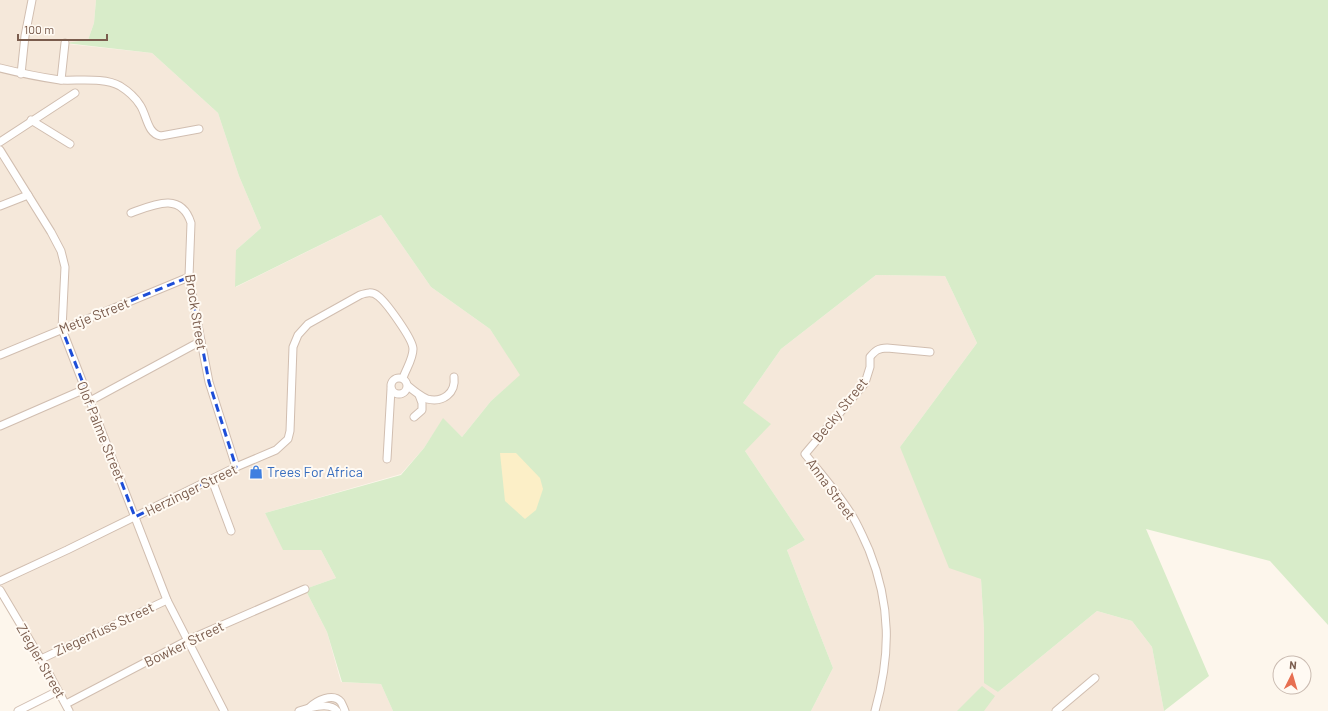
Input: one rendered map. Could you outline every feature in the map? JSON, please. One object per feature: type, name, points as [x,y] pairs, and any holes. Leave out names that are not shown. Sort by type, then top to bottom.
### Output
[{"type":"street","points":[[21,74],[25,36],[32,0]]},
{"type":"street","points":[[61,80],[65,43]]},
{"type":"street","points":[[0,68],[21,74],[61,80],[107,81],[120,86],[132,94],[141,106],[151,130],[155,134],[161,136],[199,130]]},
{"type":"street","points":[[0,142],[31,120],[75,93]]},
{"type":"street","points":[[31,120],[70,144]]},
{"type":"street","name":"Olof Palme Street","points":[[0,150],[51,232],[61,251],[65,267],[62,329],[167,600],[224,711]]},
{"type":"street","points":[[0,206],[28,195]]},
{"type":"street","name":"Brock Street","points":[[131,213],[162,203],[174,204],[184,209],[188,215],[191,223],[189,277],[201,341],[209,382],[236,467]]},
{"type":"street","name":"Metje Street","points":[[0,355],[189,277]]},
{"type":"street","name":"Herzinger Street","points":[[0,581],[212,480],[236,467],[276,450],[288,439],[290,431],[293,347],[298,335],[308,324],[368,292],[378,296],[396,318],[411,340],[413,349],[412,355],[402,378],[395,379],[391,385],[391,389]]},
{"type":"street","points":[[90,401],[201,341]]},
{"type":"street","name":"Becky Street","points":[[805,454],[865,383],[870,367],[870,357],[874,351],[880,348],[886,348],[930,352]]},
{"type":"street","points":[[402,378],[406,381],[408,386],[419,395],[434,399],[448,395],[452,391],[455,386],[454,377]]},
{"type":"street","points":[[391,389],[395,393],[401,394],[406,391],[408,386]]},
{"type":"street","points":[[0,426],[85,389]]},
{"type":"street","points":[[387,459],[391,389]]},
{"type":"street","points":[[414,417],[421,412],[422,407],[419,395]]},
{"type":"street","name":"Anna Street","points":[[805,454],[854,518],[863,536],[879,579],[884,603],[886,637],[883,676],[875,711]]},
{"type":"street","points":[[212,480],[231,531]]},
{"type":"street","name":"Bowker Street","points":[[67,708],[188,640],[305,589]]},
{"type":"street","name":"Ziegler Street","points":[[0,590],[41,659],[67,708]]},
{"type":"street","name":"Ziegenfuss Street","points":[[41,659],[167,600]]},
{"type":"street","points":[[1056,711],[1094,678]]},
{"type":"street","points":[[18,711],[58,691]]},
{"type":"street","points":[[309,708],[312,704],[327,698],[332,698],[340,702],[345,711]]},
{"type":"street","points":[[299,711],[328,705],[335,708],[337,711]]},
{"type":"highlighted area","points":[[189,277],[209,382],[236,467],[135,517],[62,329]]},
{"type":"shaded area","points":[[0,0],[96,0],[94,23],[88,40],[68,44],[152,53],[218,113],[239,176],[261,228],[236,250],[236,287],[381,215],[431,287],[490,329],[521,375],[491,401],[462,437],[443,419],[424,448],[401,474],[265,513],[283,549],[321,550],[336,578],[305,589],[327,632],[341,682],[381,684],[393,711],[68,711],[0,590]]},
{"type":"shaded area","points":[[876,275],[945,276],[977,343],[900,447],[981,579],[984,630],[998,692],[1097,611],[1132,621],[1152,647],[1164,711],[811,711],[833,668],[787,550],[805,540],[745,451],[743,403],[781,349]]},
{"type":"green space","points":[[96,0],[1328,0],[1328,625],[1270,561],[1146,529],[1209,676],[1164,711],[1152,647],[1132,621],[1097,611],[998,692],[984,683],[984,630],[981,579],[949,568],[900,447],[977,343],[945,276],[876,275],[781,349],[743,403],[771,424],[745,451],[805,540],[787,550],[833,668],[811,711],[393,711],[381,684],[342,682],[327,632],[305,589],[336,578],[321,550],[283,550],[265,513],[401,475],[424,448],[443,418],[462,437],[491,401],[520,375],[490,329],[431,287],[381,215],[235,287],[236,250],[261,228],[239,176],[218,113],[152,53],[65,43],[88,40],[94,23]]},
{"type":"green space","points":[[982,686],[995,696],[984,711],[957,711]]},
{"type":"sand","points":[[500,453],[516,453],[540,478],[543,489],[536,510],[525,519],[505,501]]},
{"type":"place","name":"Trees For Africa","points":[[256,472]]}]
